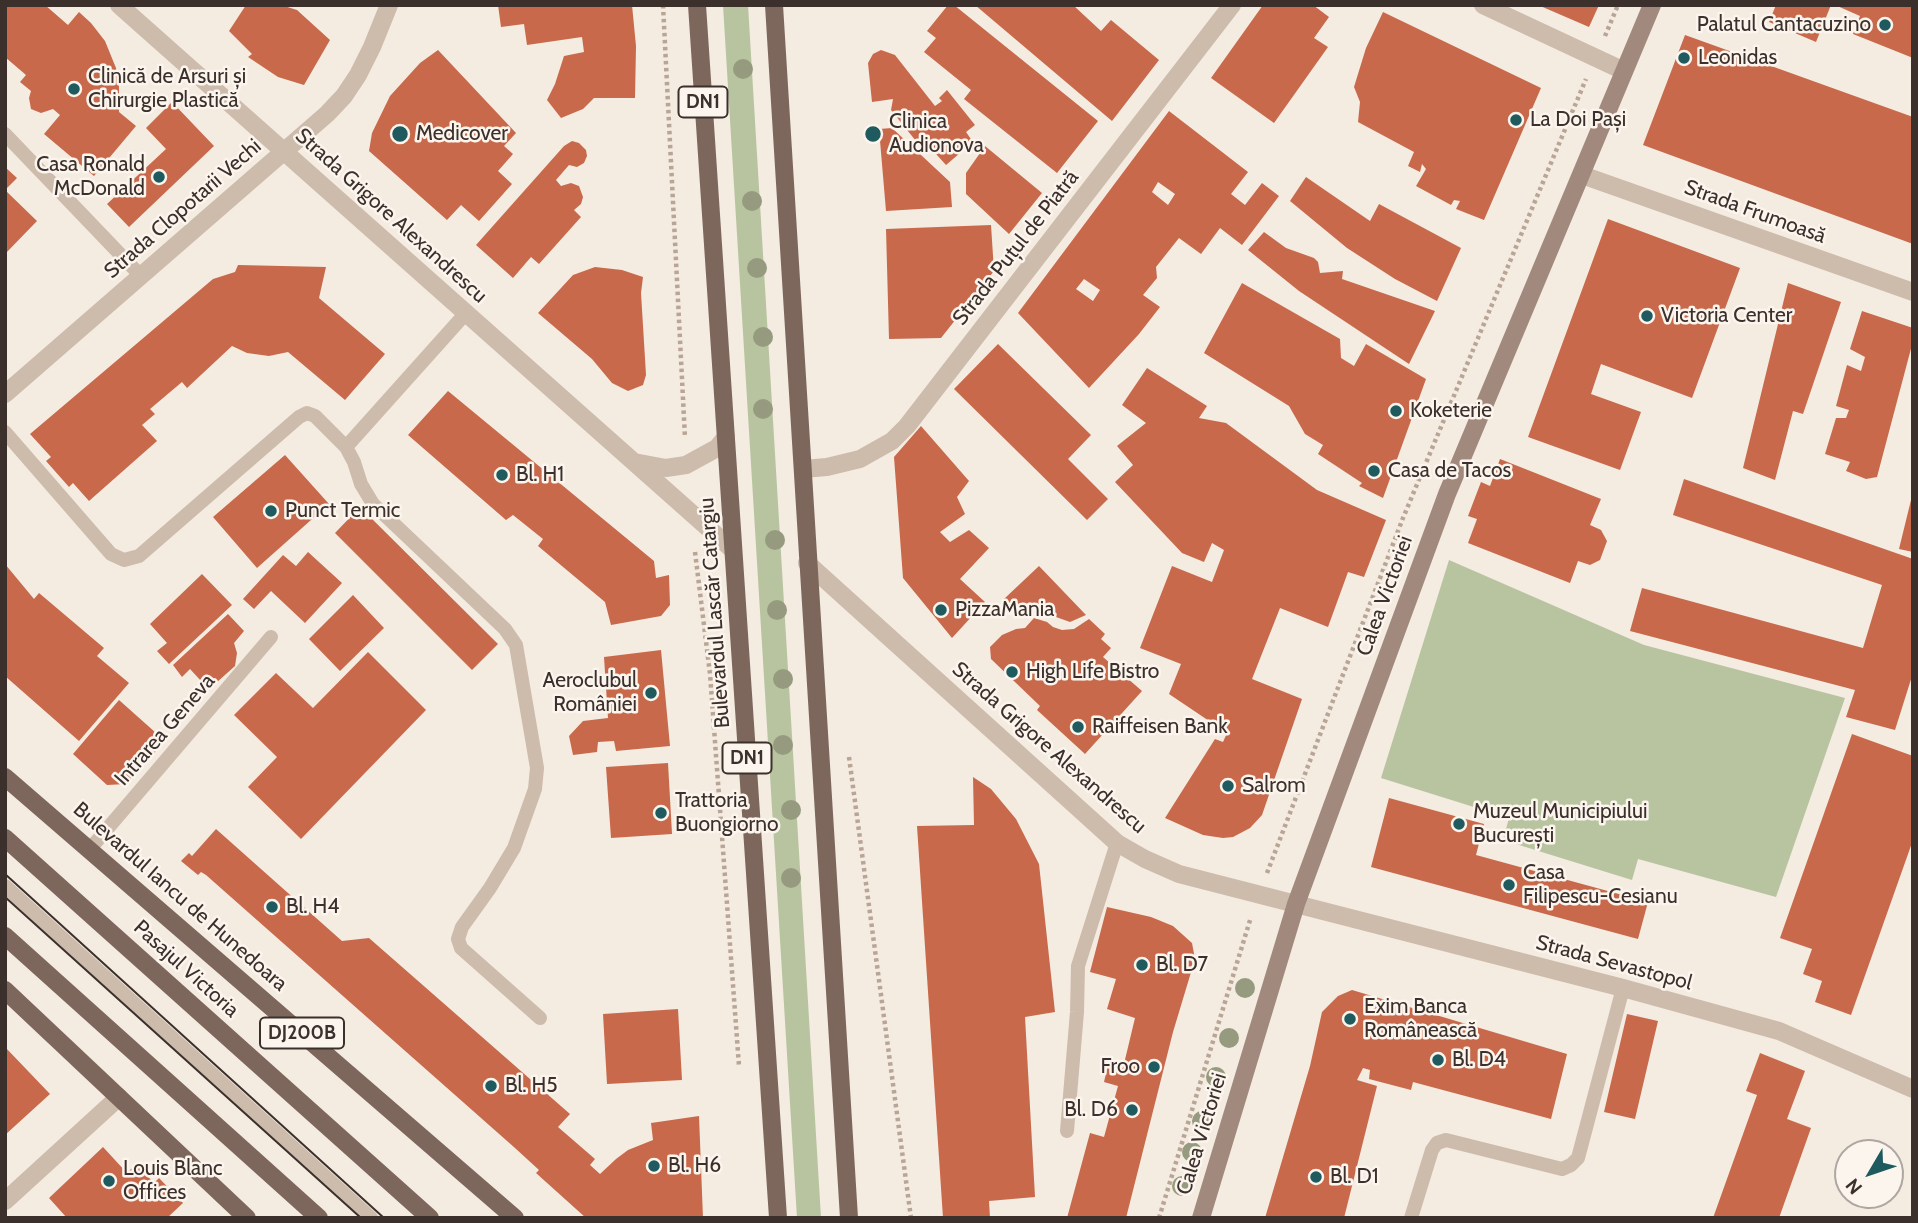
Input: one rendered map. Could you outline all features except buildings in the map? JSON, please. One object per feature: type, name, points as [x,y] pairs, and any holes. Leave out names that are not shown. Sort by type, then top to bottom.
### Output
[{"type":"main road","name":"Bulevardul Lascăr Catargiu","points":[[697,5],[778,1218]]},
{"type":"main road","points":[[774,5],[849,1218]]},
{"type":"main road","name":"Calea Victoriei","points":[[1201,1218],[1296,904],[1447,494],[1652,5]]},
{"type":"main road","name":"Bulevardul Iancu de Hunedoara","points":[[5,777],[515,1218]]},
{"type":"main road","name":"Pasajul Victoria","points":[[5,838],[430,1218]]},
{"type":"main road","points":[[5,936],[319,1218]]},
{"type":"main road","points":[[5,990],[247,1218]]},
{"type":"street","name":"Strada Grigore Alexandrescu","points":[[119,5],[733,550]]},
{"type":"street","name":"Strada Clopotarii Vechi","points":[[5,394],[327,114],[344,96],[372,47],[389,5]]},
{"type":"street","name":"Strada Puțul de Piatră","points":[[803,469],[827,467],[860,459],[892,441],[907,426],[1232,5]]},
{"type":"street","points":[[1483,5],[1625,71]]},
{"type":"street","name":"Strada Frumoasă","points":[[1582,175],[1913,292]]},
{"type":"street","points":[[634,462],[666,468],[686,466],[718,448],[726,437]]},
{"type":"street","name":"Strada Grigore Alexandrescu","points":[[807,563],[1117,843],[1179,874],[1296,904]]},
{"type":"street","name":"Strada Sevastopol","points":[[1296,904],[1779,1031],[1913,1089]]},
{"type":"street","points":[[5,1201],[119,1097]]},
{"type":"lane","points":[[5,134],[141,276]]},
{"type":"lane","points":[[346,447],[466,313]]},
{"type":"lane","points":[[5,432],[111,554],[124,560],[139,556],[307,412],[315,416],[346,447],[361,484],[373,503],[505,629],[516,645],[537,768],[535,789],[514,848],[462,927],[458,939],[461,948],[540,1018]]},
{"type":"lane","name":"Intrarea Geneva","points":[[90,849],[271,638]]},
{"type":"lane","points":[[1067,1131],[1077,1012],[1078,965],[1117,843]]},
{"type":"lane","points":[[5,886],[371,1218]]},
{"type":"lane","points":[[1411,1218],[1432,1150],[1437,1143],[1446,1140],[1562,1169],[1578,1158],[1623,988]]},
{"type":"path","points":[[663,5],[686,466]]},
{"type":"path","points":[[690,513],[710,674],[740,1078]]},
{"type":"green space","points":[[723,5],[748,5],[821,1218],[797,1218]]},
{"type":"green space","points":[[1449,560],[1644,645],[1845,698],[1776,897],[1638,859],[1632,880],[1503,840],[1509,818],[1381,778]]},
{"type":"tram line","points":[[5,874],[384,1218]]},
{"type":"tram line","points":[[5,897],[361,1218]]},
{"type":"place","name":"Palatul Cantacuzino","points":[[1885,25]]},
{"type":"place","name":"Leonidas","points":[[1684,58]]},
{"type":"place","name":"Clinică de Arsuri și Chirurgie Plastică","points":[[74,89]]},
{"type":"place","name":"La Doi Pași","points":[[1516,120]]},
{"type":"place","name":"Medicover","points":[[400,134]]},
{"type":"place","name":"Clinica Audionova","points":[[873,134]]},
{"type":"place","name":"Casa Ronald McDonald","points":[[159,177]]},
{"type":"place","name":"Victoria Center","points":[[1647,316]]},
{"type":"place","name":"Koketerie","points":[[1396,411]]},
{"type":"place","name":"Casa de Tacos","points":[[1374,471]]},
{"type":"place","name":"Bl. H1","points":[[502,475]]},
{"type":"place","name":"Punct Termic","points":[[271,511]]},
{"type":"place","name":"PizzaMania","points":[[941,610]]},
{"type":"place","name":"High Life Bistro","points":[[1012,672]]},
{"type":"place","name":"Aeroclubul României","points":[[651,693]]},
{"type":"place","name":"Raiffeisen Bank","points":[[1078,727]]},
{"type":"place","name":"Salrom","points":[[1228,786]]},
{"type":"place","name":"Trattoria Buongiorno","points":[[661,813]]},
{"type":"place","name":"Muzeul Municipiului București","points":[[1459,824]]},
{"type":"place","name":"Casa Filipescu-Cesianu","points":[[1509,885]]},
{"type":"place","name":"Bl. H4","points":[[272,907]]},
{"type":"place","name":"Bl. D7","points":[[1142,965]]},
{"type":"place","name":"Exim Banca Românească","points":[[1350,1019]]},
{"type":"place","name":"Bl. D4","points":[[1438,1060]]},
{"type":"place","name":"Froo","points":[[1154,1067]]},
{"type":"place","name":"Bl. H5","points":[[491,1086]]},
{"type":"place","name":"Bl. D6","points":[[1132,1110]]},
{"type":"place","name":"Bl. H6","points":[[654,1166]]},
{"type":"place","name":"Bl. D1","points":[[1316,1177]]},
{"type":"place","name":"Louis Blanc Offices","points":[[109,1181]]}]
